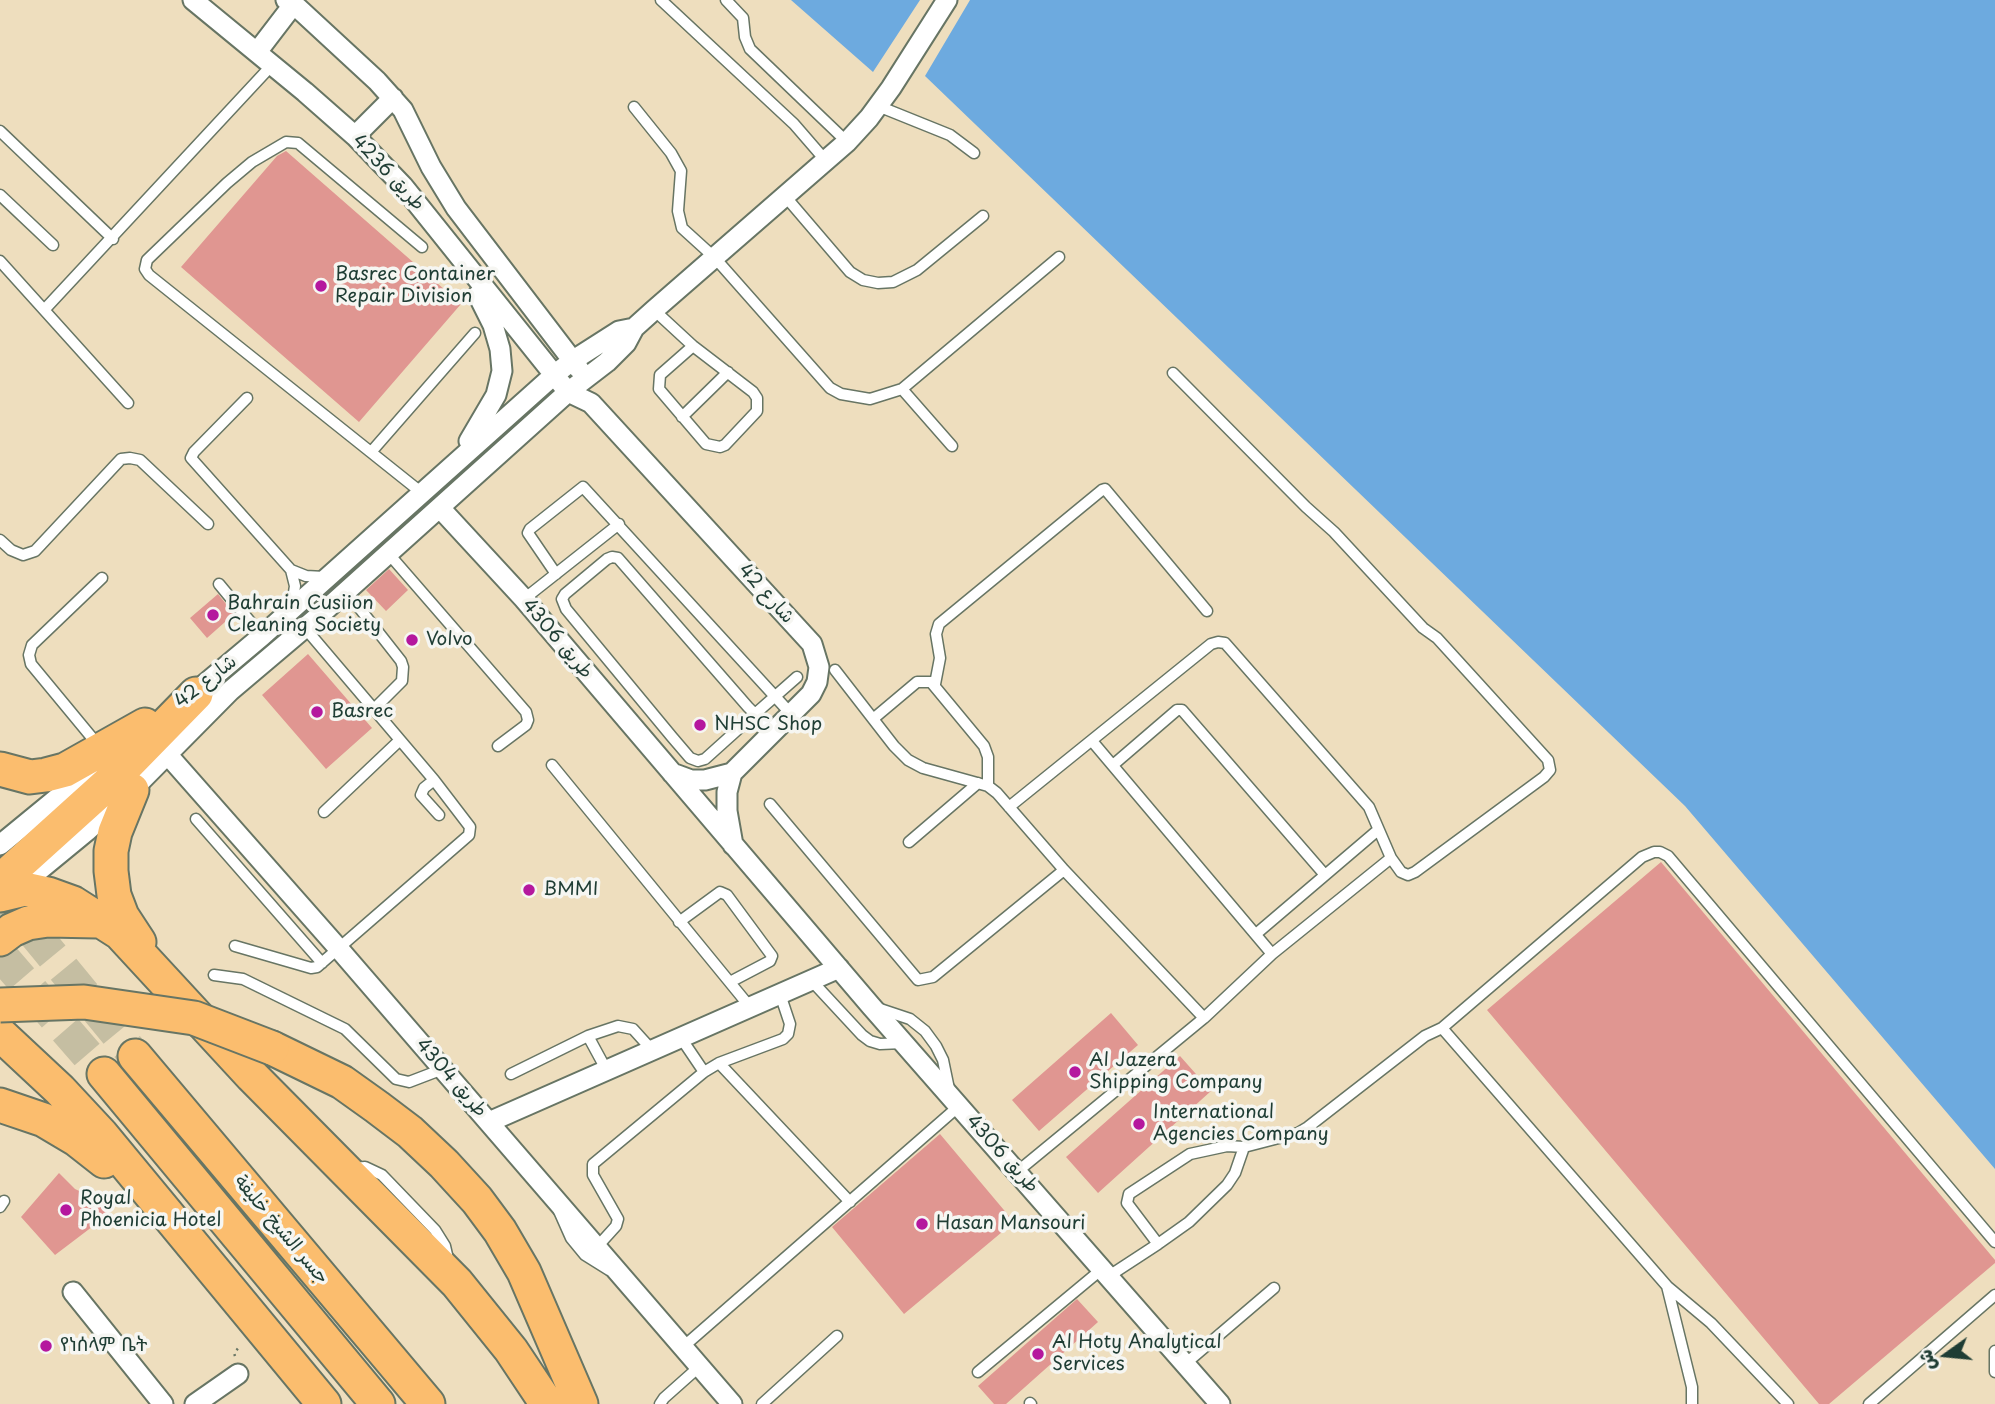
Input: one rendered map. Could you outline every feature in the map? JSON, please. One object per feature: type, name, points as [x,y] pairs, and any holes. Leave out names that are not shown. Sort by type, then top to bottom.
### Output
[{"type":"highway","points":[[196,694],[8,883],[73,903],[120,933],[252,1076],[448,1273],[511,1350],[547,1404]]},
{"type":"highway","points":[[0,769],[30,777],[65,770],[145,725]]},
{"type":"highway","points":[[132,790],[115,832],[111,851],[114,895],[122,916],[166,982]]},
{"type":"highway","points":[[0,939],[28,923],[48,920],[103,921]]},
{"type":"highway","points":[[0,1005],[84,1002],[194,1018],[272,1048],[342,1082],[410,1132],[444,1164],[500,1231],[524,1272],[581,1404]]},
{"type":"highway","points":[[0,1034],[60,1090],[100,1134],[324,1404]]},
{"type":"highway","name":"جسر الشيخ خليفة","points":[[135,1056],[428,1404]]},
{"type":"highway","name":"جسر الشيخ خليفة","points":[[104,1074],[378,1404]]},
{"type":"highway","points":[[0,1105],[44,1120],[76,1139],[173,1222]]},
{"type":"street","name":"طريق 4236","points":[[193,0],[355,136],[403,186],[554,375]]},
{"type":"street","name":"شارع 42","points":[[8,883],[69,847],[132,790],[230,691],[586,379],[626,343],[634,328],[847,142],[878,106],[947,0]]},
{"type":"street","name":"طريق 4236","points":[[290,3],[393,98],[456,208],[572,360]]},
{"type":"street","points":[[264,59],[290,3]]},
{"type":"street","points":[[355,136],[393,98]]},
{"type":"street","points":[[455,461],[496,395],[502,371],[500,349],[493,325],[458,256]]},
{"type":"street","name":"شارع 42","points":[[3,843],[145,725],[196,694],[455,461],[572,360],[619,331],[634,328]]},
{"type":"street","points":[[572,360],[586,379],[591,403]]},
{"type":"street","name":"شارع 42","points":[[554,375],[568,392],[591,403],[812,644],[827,668]]},
{"type":"street","name":"طريق 4306","points":[[440,508],[524,599],[871,1006],[1220,1404]]},
{"type":"street","points":[[290,610],[304,628]]},
{"type":"street","points":[[666,768],[691,780],[705,780],[732,773],[811,694],[827,668]]},
{"type":"street","name":"طريق 4304","points":[[167,754],[339,948],[732,1404]]},
{"type":"street","points":[[732,773],[727,792],[727,811],[733,846]]},
{"type":"street","points":[[489,1122],[839,968]]},
{"type":"street","points":[[73,1292],[163,1404]]},
{"type":"street","points":[[195,1404],[238,1374]]},
{"type":"lane","points":[[661,0],[794,124],[826,160]]},
{"type":"lane","points":[[726,0],[743,18],[744,37],[750,49],[847,142]]},
{"type":"lane","points":[[46,309],[113,239],[264,59]]},
{"type":"lane","points":[[878,106],[950,135],[974,153]]},
{"type":"lane","points":[[634,107],[671,153],[681,171],[678,217],[682,228],[715,258],[830,388],[841,394],[870,399],[902,389],[1059,257]]},
{"type":"lane","points":[[0,131],[113,239]]},
{"type":"lane","points":[[422,247],[298,143],[286,142],[238,173],[145,264],[149,275],[422,493]]},
{"type":"lane","points":[[0,195],[53,245]]},
{"type":"lane","points":[[785,196],[850,272],[863,280],[878,283],[905,278],[984,216]]},
{"type":"lane","points":[[0,261],[128,403]]},
{"type":"lane","points":[[654,310],[693,346],[753,391],[758,404],[757,411],[725,445],[715,448],[706,444],[661,393],[660,375],[693,346]]},
{"type":"lane","points":[[372,451],[475,333]]},
{"type":"lane","points":[[682,417],[728,372]]},
{"type":"lane","points":[[1009,807],[1211,644],[1218,642],[1225,643],[1369,807],[1391,858],[1401,872],[1408,875],[1550,770],[1548,760],[1437,638],[1423,628],[1334,532],[1173,373]]},
{"type":"lane","points":[[902,389],[952,446]]},
{"type":"lane","points":[[247,398],[191,458],[291,570],[306,576],[329,576]]},
{"type":"lane","points":[[0,540],[11,550],[23,555],[35,551],[121,459],[130,458],[140,460],[208,524]]},
{"type":"lane","points":[[556,574],[528,533],[583,486],[792,715]]},
{"type":"lane","points":[[934,684],[940,658],[936,634],[939,624],[1103,489],[1207,611]]},
{"type":"lane","points":[[524,599],[619,524]]},
{"type":"lane","points":[[388,553],[526,712],[526,725],[498,746]]},
{"type":"lane","points":[[773,734],[755,714],[618,558],[609,558],[565,594],[563,603],[685,751],[698,761],[705,759],[755,714],[775,698],[797,677]]},
{"type":"lane","points":[[290,610],[295,586],[291,570]]},
{"type":"lane","points":[[102,578],[32,645],[29,655],[31,664],[103,750]]},
{"type":"lane","points":[[219,584],[262,636]]},
{"type":"lane","points":[[346,591],[403,667],[402,681],[373,709]]},
{"type":"lane","points":[[235,946],[311,968],[322,963],[469,835],[470,827],[433,780],[304,628]]},
{"type":"lane","points":[[827,668],[908,760],[923,768],[983,784],[1009,807],[1064,870],[1204,1018]]},
{"type":"lane","points":[[873,719],[916,682],[926,681],[934,684],[984,746],[988,757],[983,784],[909,842]]},
{"type":"lane","points":[[1113,765],[1177,710],[1182,710],[1325,875]]},
{"type":"lane","points":[[324,812],[400,740]]},
{"type":"lane","points":[[1092,741],[1272,954]]},
{"type":"lane","points":[[666,768],[685,751]]},
{"type":"lane","points":[[552,765],[750,1007]]},
{"type":"lane","points":[[433,780],[421,795],[439,815]]},
{"type":"lane","points":[[770,804],[918,980],[933,977],[1064,870]]},
{"type":"lane","points":[[196,819],[322,963]]},
{"type":"lane","points":[[1256,934],[1378,830]]},
{"type":"lane","points":[[1158,1244],[1127,1203],[1129,1194],[1190,1154],[1227,1146],[1244,1147],[1298,1133],[1308,1127],[1425,1036],[1441,1028],[1642,856],[1654,852],[1668,856],[1995,1242]]},
{"type":"lane","points":[[1018,1171],[1204,1018],[1272,954],[1391,858]]},
{"type":"lane","points":[[679,922],[720,892],[727,895],[772,956],[770,961],[730,982]]},
{"type":"lane","points":[[214,975],[243,979],[345,1029],[396,1079],[409,1082],[443,1069]]},
{"type":"lane","points":[[811,980],[870,1041],[880,1044],[903,1042]]},
{"type":"lane","points":[[597,1247],[617,1226],[618,1219],[593,1175],[593,1164],[704,1072],[719,1063],[778,1042],[788,1034],[790,1024],[780,994]]},
{"type":"lane","points":[[683,1347],[850,1202],[955,1101],[943,1060],[925,1031],[909,1019],[871,1006]]},
{"type":"lane","points":[[510,1074],[612,1027],[625,1026],[634,1029],[652,1050]]},
{"type":"lane","points":[[1441,1028],[1667,1286],[1711,1322],[1788,1404]]},
{"type":"lane","points":[[588,1036],[607,1071]]},
{"type":"lane","points":[[681,1038],[704,1072]]},
{"type":"lane","points":[[719,1063],[850,1202]]},
{"type":"lane","points":[[978,1373],[1106,1272],[1158,1244],[1189,1223],[1227,1185],[1235,1173],[1244,1147]]},
{"type":"lane","points":[[555,1199],[571,1238],[585,1255],[622,1276]]},
{"type":"lane","points":[[1667,1286],[1692,1387],[1692,1404]]},
{"type":"lane","points":[[1185,1364],[1274,1288]]},
{"type":"lane","points":[[1870,1404],[1995,1295]]},
{"type":"lane","points":[[762,1404],[837,1336]]},
{"type":"lane","points":[[1995,1351],[1995,1372]]},
{"type":"lane","points":[[660,1404],[700,1366]]},
{"type":"path","points":[[238,1374],[234,1353],[246,1339]]},
{"type":"water","points":[[791,0],[920,0],[873,72]]},
{"type":"water","points":[[970,0],[1995,0],[1995,1169],[1685,806],[925,76]]},
{"type":"building","name":"Basrec Container Repair Division","points":[[286,151],[461,304],[359,422],[181,267],[277,156]]},
{"type":"building","points":[[389,569],[408,590],[386,611],[366,590]]},
{"type":"building","name":"Bahrain Cusiion Cleaning Society","points":[[218,594],[234,614],[207,638],[190,618]]},
{"type":"building","name":"Basrec","points":[[308,654],[372,728],[326,769],[262,695]]},
{"type":"building","points":[[1661,862],[1995,1260],[1995,1263],[1829,1404],[1819,1404],[1487,1010]]},
{"type":"building","name":"Al Jazera Shipping Company","points":[[1111,1013],[1138,1045],[1039,1131],[1012,1100]]},
{"type":"building","name":"International Agencies Company","points":[[1180,1056],[1211,1091],[1098,1193],[1066,1157]]},
{"type":"building","name":"Hasan Mansouri","points":[[940,1134],[1014,1222],[904,1314],[832,1227]]},
{"type":"building","name":"Royal Phoenicia Hotel","points":[[59,1173],[75,1189],[90,1196],[109,1214],[55,1255],[21,1217]]},
{"type":"building","name":"Al Hoty Analytical Services","points":[[1077,1299],[1098,1322],[1006,1404],[994,1404],[978,1386]]},
{"type":"tunnel","points":[[0,892],[135,1056]]},
{"type":"tunnel","points":[[0,954],[104,1074]]},
{"type":"place","name":"Basrec Container Repair Division","points":[[321,286]]},
{"type":"place","name":"Bahrain Cusiion Cleaning Society","points":[[213,615]]},
{"type":"place","name":"Volvo","points":[[412,640]]},
{"type":"place","name":"Basrec","points":[[317,712]]},
{"type":"place","name":"NHSC Shop","points":[[700,725]]},
{"type":"place","name":"BMMI","points":[[529,890]]},
{"type":"place","name":"Al Jazera Shipping Company","points":[[1075,1072]]},
{"type":"place","name":"International Agencies Company","points":[[1139,1124]]},
{"type":"place","name":"Royal Phoenicia Hotel","points":[[66,1210]]},
{"type":"place","name":"Hasan Mansouri","points":[[922,1224]]},
{"type":"place","name":"የነሰላም ቤት","points":[[46,1346]]},
{"type":"place","name":"Al Hoty Analytical Services","points":[[1038,1354]]}]
